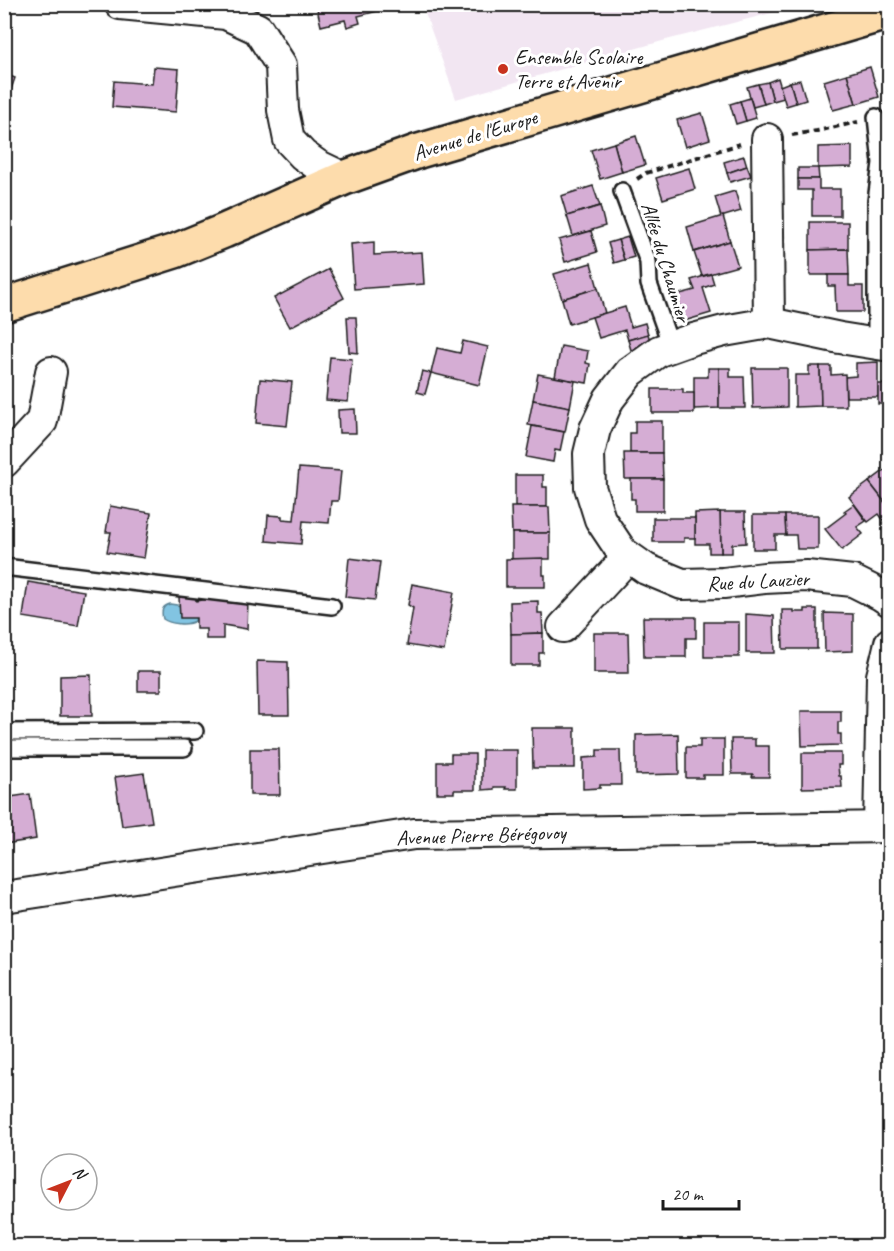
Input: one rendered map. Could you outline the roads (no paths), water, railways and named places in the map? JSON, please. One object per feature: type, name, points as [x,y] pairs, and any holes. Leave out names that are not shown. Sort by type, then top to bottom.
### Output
[{"type":"main road","name":"Avenue de l'Europe","points":[[4,305],[176,251],[344,178],[419,151],[890,12]]},
{"type":"main road","name":"Avenue de l'Europe","points":[[4,293],[69,284]]},
{"type":"street","points":[[120,4],[226,15],[258,29],[281,65],[283,110],[289,140],[303,155],[317,165],[344,178]]},
{"type":"street","points":[[767,139],[769,322]]},
{"type":"street","name":"Rue du Lauzier","points":[[883,345],[769,322],[724,331],[671,346],[659,351],[630,372],[609,399],[595,429],[589,454],[590,487],[600,519],[621,552],[646,569],[682,584],[723,584],[764,578],[806,576],[853,581],[890,601]]},
{"type":"street","points":[[4,462],[42,421],[51,372]]},
{"type":"street","points":[[563,627],[628,557]]},
{"type":"street","points":[[884,827],[882,676],[890,643]]},
{"type":"street","name":"Avenue Pierre Bérégovoy","points":[[4,897],[414,834],[884,827]]},
{"type":"lane","points":[[876,117],[881,163],[876,201],[883,345]]},
{"type":"lane","name":"Allée du Chaumier","points":[[622,191],[648,262],[649,284],[671,346]]},
{"type":"lane","points":[[4,567],[332,606]]},
{"type":"lane","points":[[4,732],[195,731]]},
{"type":"lane","points":[[4,748],[184,748]]},
{"type":"water","points":[[170,604],[190,607],[196,617],[195,621],[179,624],[163,619],[163,609]]},
{"type":"place","name":"Ensemble Scolaire Terre et Avenir","points":[[503,69]]}]
